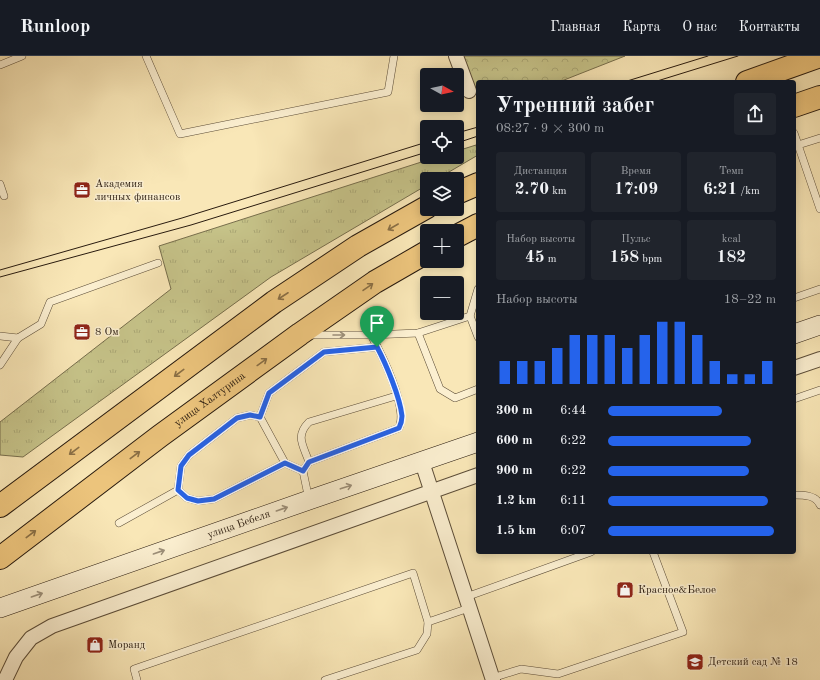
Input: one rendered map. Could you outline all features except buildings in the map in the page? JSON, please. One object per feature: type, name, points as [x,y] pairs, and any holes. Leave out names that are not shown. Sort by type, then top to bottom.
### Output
[{"type":"main road","points":[[751,80],[784,65],[820,56]]},
{"type":"main road","points":[[796,105],[820,97]]},
{"type":"main road","points":[[464,190],[476,185]]},
{"type":"main road","points":[[0,506],[274,302],[358,246],[420,211]]},
{"type":"main road","points":[[464,232],[476,226]]},
{"type":"main road","name":"улица Халтурина","points":[[0,558],[160,436],[300,334],[375,282],[420,256]]},
{"type":"main road","points":[[796,333],[820,325]]},
{"type":"main road","name":"улица Бебеля","points":[[0,608],[476,443]]},
{"type":"street","points":[[456,56],[469,91]]},
{"type":"street","points":[[796,367],[820,359]]},
{"type":"street","points":[[422,462],[493,679]]},
{"type":"street","points":[[5,680],[16,657],[31,638],[52,626],[476,476]]},
{"type":"lane","points":[[0,64],[22,56]]},
{"type":"lane","points":[[146,56],[180,134],[388,92],[394,56]]},
{"type":"lane","points":[[798,145],[820,138]]},
{"type":"lane","points":[[796,139],[820,208]]},
{"type":"lane","points":[[0,184],[4,196]]},
{"type":"lane","points":[[0,365],[18,338],[41,324],[50,302],[158,263]]},
{"type":"lane","points":[[796,297],[820,289]]},
{"type":"lane","points":[[476,296],[470,316],[476,332]]},
{"type":"lane","points":[[300,334],[371,336],[418,333],[470,316]]},
{"type":"lane","points":[[418,333],[440,389],[454,398],[476,390]]},
{"type":"lane","points":[[0,336],[18,338]]},
{"type":"lane","points":[[309,500],[303,471],[309,462],[399,428],[402,417],[396,396],[385,362],[371,336]]},
{"type":"lane","points":[[303,471],[285,463],[260,417],[269,393],[324,352],[377,347]]},
{"type":"lane","points":[[796,399],[820,390]]},
{"type":"lane","points":[[309,462],[300,438],[302,428],[309,422],[396,396]]},
{"type":"lane","points":[[178,490],[181,466],[189,455],[237,418],[250,415],[260,417]]},
{"type":"lane","points":[[178,490],[187,498],[198,501],[214,499],[285,463]]},
{"type":"lane","points":[[119,523],[178,490]]},
{"type":"lane","points":[[796,495],[812,497],[819,502],[820,505]]},
{"type":"lane","points":[[428,622],[467,602],[586,554]]},
{"type":"lane","points":[[493,679],[521,669],[558,674],[683,632],[654,554]]},
{"type":"lane","points":[[137,680],[134,669],[413,573],[428,622],[427,634],[417,650],[325,680]]},
{"type":"green space","points":[[462,56],[625,56],[564,80],[476,80],[476,93]]},
{"type":"green space","points":[[476,145],[476,156],[464,163],[464,149]]},
{"type":"green space","points":[[420,162],[420,164],[463,164],[449,172],[420,172],[420,189],[271,277],[23,457],[0,455],[0,422],[171,289],[159,246]]},
{"type":"tram line","points":[[630,80],[708,56]]},
{"type":"tram line","points":[[660,80],[738,56]]},
{"type":"tram line","points":[[464,131],[476,128]]},
{"type":"tram line","points":[[464,141],[476,137]]},
{"type":"tram line","points":[[0,270],[182,218],[420,144]]},
{"type":"tram line","points":[[0,277],[191,225],[420,154]]},
{"type":"place","name":"Академия личных финансов","points":[[82,190]]},
{"type":"place","name":"8 Ом","points":[[82,332]]},
{"type":"place","name":"Красное&Белое","points":[[625,590]]},
{"type":"place","name":"Моранд","points":[[95,645]]},
{"type":"place","name":"Детский сад № 18","points":[[695,662]]},
{"type":"route","points":[[377,347],[385,362],[400,408],[402,417],[399,428],[309,462],[303,471],[285,463],[214,499],[198,501],[187,498],[178,490],[181,466],[189,455],[237,418],[250,415],[260,417],[269,393],[306,364],[324,352],[377,347]]}]
